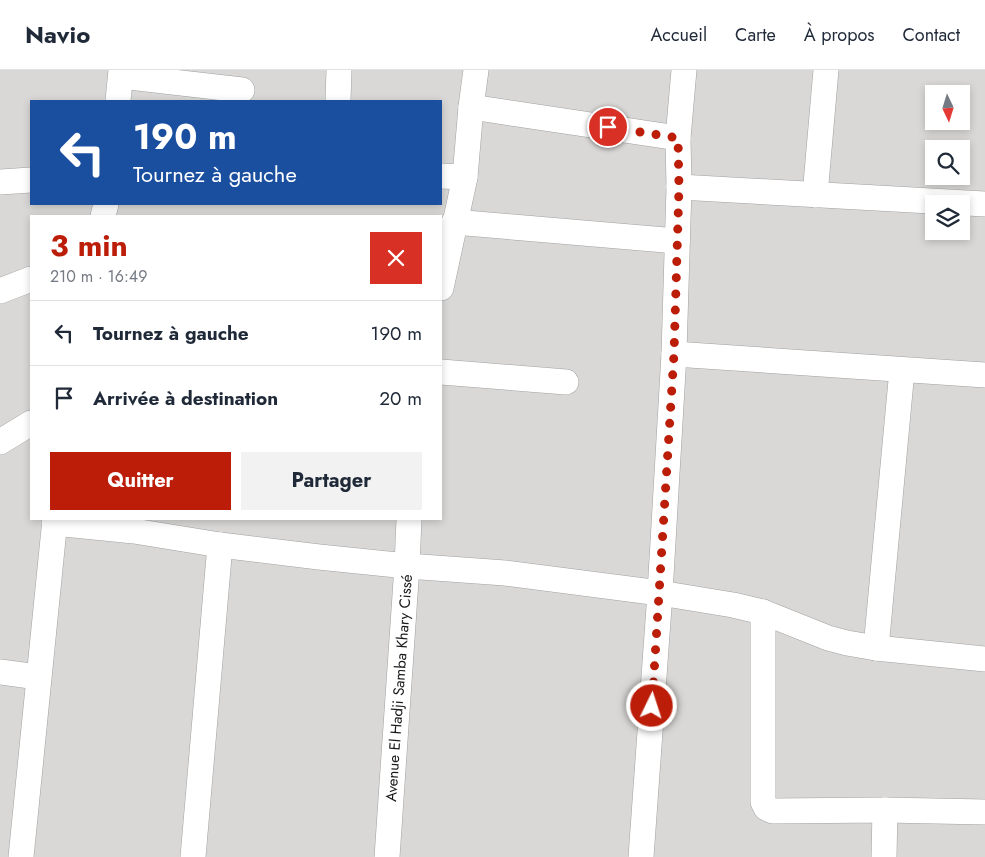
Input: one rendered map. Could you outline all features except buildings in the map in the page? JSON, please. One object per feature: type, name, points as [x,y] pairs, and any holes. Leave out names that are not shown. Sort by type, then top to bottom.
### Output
[{"type":"street","points":[[338,100],[339,70]]},
{"type":"street","points":[[442,283],[454,222],[453,176],[471,107],[476,70]]},
{"type":"street","points":[[641,857],[660,593],[674,354],[679,187],[678,138],[684,70]]},
{"type":"street","points":[[815,195],[826,70]]},
{"type":"street","points":[[118,100],[121,73],[242,90]]},
{"type":"street","points":[[471,107],[678,138]]},
{"type":"street","points":[[0,182],[30,180]]},
{"type":"street","points":[[679,187],[985,204]]},
{"type":"street","points":[[454,222],[677,241]]},
{"type":"street","points":[[0,291],[30,279]]},
{"type":"street","points":[[674,354],[985,375]]},
{"type":"street","points":[[876,648],[902,370]]},
{"type":"street","points":[[442,372],[566,382]]},
{"type":"street","points":[[0,442],[30,424]]},
{"type":"street","name":"Avenue El Hadji Samba Khary Cissé","points":[[387,857],[409,520]]},
{"type":"street","points":[[21,857],[54,521],[134,525],[220,545],[407,566],[523,575],[660,593],[763,612],[828,638],[876,648],[985,659]]},
{"type":"street","points":[[193,857],[220,545]]},
{"type":"street","points":[[763,612],[763,802],[766,808],[773,811],[885,810],[985,812]]},
{"type":"street","points":[[0,672],[38,677]]},
{"type":"street","points":[[884,857],[885,810]]},
{"type":"shaded area","points":[[0,70],[985,70],[985,857],[0,857]]},
{"type":"route","points":[[608,127],[678,138],[679,187],[674,354],[652,706]]}]
